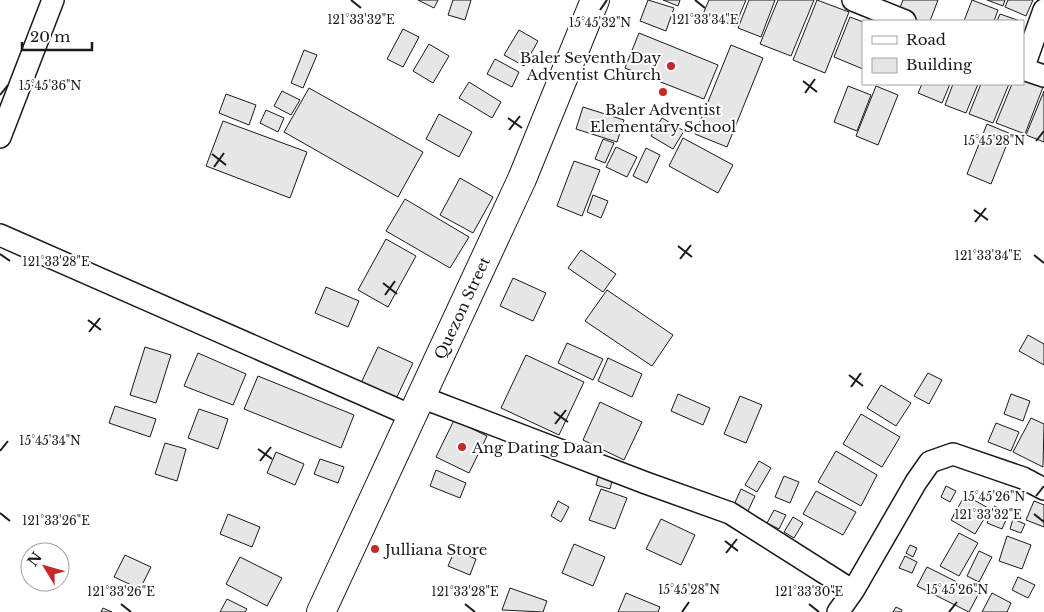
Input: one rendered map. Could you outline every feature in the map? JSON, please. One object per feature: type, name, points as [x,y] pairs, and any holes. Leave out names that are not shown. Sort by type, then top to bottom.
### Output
[{"type":"main road","name":"Quezon Street","points":[[321,612],[522,179],[596,0]]},
{"type":"street","points":[[0,137],[53,0]]},
{"type":"street","points":[[852,0],[902,20]]},
{"type":"street","points":[[1024,66],[1044,10]]},
{"type":"street","points":[[1024,69],[1044,76]]},
{"type":"street","points":[[0,235],[416,407],[646,483],[730,513],[853,591]]},
{"type":"street","points":[[838,612],[853,591],[916,482],[930,462],[953,454],[1023,478],[1044,489]]},
{"type":"building","points":[[418,0],[438,0],[434,8]]},
{"type":"building","points":[[453,0],[471,0],[465,20],[448,15]]},
{"type":"building","points":[[648,0],[674,8],[666,31],[640,21]]},
{"type":"building","points":[[663,0],[680,0],[678,6]]},
{"type":"building","points":[[709,0],[746,0],[735,26],[703,14]]},
{"type":"building","points":[[749,0],[775,0],[761,37],[738,28]]},
{"type":"building","points":[[778,0],[814,0],[791,56],[760,44]]},
{"type":"building","points":[[817,0],[849,12],[825,73],[793,60]]},
{"type":"building","points":[[903,0],[938,0],[930,20],[917,20],[898,13]]},
{"type":"building","points":[[972,0],[998,10],[994,20],[964,20]]},
{"type":"building","points":[[987,0],[1005,0],[1003,6]]},
{"type":"building","points":[[1008,0],[1033,0],[1026,16],[1005,7]]},
{"type":"building","points":[[1000,14],[1017,20],[997,20]]},
{"type":"building","points":[[850,17],[862,22],[862,69],[834,57]]},
{"type":"building","points":[[403,29],[419,37],[403,67],[387,59]]},
{"type":"building","points":[[519,30],[538,41],[524,66],[504,55]]},
{"type":"building","name":"Baler Seventh Day Adventist Church","points":[[639,33],[718,65],[704,99],[625,68]]},
{"type":"building","points":[[429,44],[449,56],[433,83],[413,71]]},
{"type":"building","points":[[731,45],[763,58],[727,147],[695,134]]},
{"type":"building","points":[[304,50],[317,55],[303,88],[291,83]]},
{"type":"building","points":[[495,59],[519,72],[512,87],[487,74]]},
{"type":"building","points":[[1024,79],[1043,87],[1025,134],[996,123],[1012,85],[1024,85]]},
{"type":"building","points":[[469,82],[501,102],[492,118],[459,98]]},
{"type":"building","points":[[922,85],[950,85],[942,103],[918,93]]},
{"type":"building","points":[[953,85],[978,85],[966,113],[945,105]]},
{"type":"building","points":[[981,85],[1009,85],[993,123],[969,114]]},
{"type":"building","points":[[848,86],[871,95],[857,131],[834,122]]},
{"type":"building","points":[[876,86],[898,95],[878,145],[856,136]]},
{"type":"building","points":[[309,88],[423,152],[398,197],[284,132]]},
{"type":"building","points":[[282,91],[300,100],[291,115],[274,106]]},
{"type":"building","points":[[1044,91],[1044,142],[1026,135]]},
{"type":"building","points":[[226,94],[256,105],[249,125],[219,113]]},
{"type":"building","points":[[583,107],[624,120],[617,142],[576,129]]},
{"type":"building","points":[[266,110],[284,118],[278,132],[260,123]]},
{"type":"building","points":[[439,114],[472,132],[459,157],[426,139]]},
{"type":"building","points":[[662,118],[684,131],[673,149],[651,136]]},
{"type":"building","points":[[223,121],[307,152],[290,198],[206,166]]},
{"type":"building","points":[[987,124],[1011,134],[991,184],[967,174]]},
{"type":"building","points":[[683,138],[733,165],[718,193],[669,166]]},
{"type":"building","points":[[603,139],[614,143],[605,163],[595,159]]},
{"type":"building","points":[[616,147],[637,157],[627,177],[606,167]]},
{"type":"building","points":[[646,148],[660,155],[647,183],[633,176]]},
{"type":"building","points":[[574,161],[600,170],[582,216],[557,206]]},
{"type":"building","points":[[460,178],[493,197],[473,233],[440,215]]},
{"type":"building","points":[[593,195],[608,201],[601,218],[587,212]]},
{"type":"building","points":[[405,199],[469,237],[450,268],[386,231]]},
{"type":"building","points":[[386,239],[416,256],[388,307],[358,290]]},
{"type":"building","points":[[581,250],[616,274],[603,292],[568,268]]},
{"type":"building","points":[[513,278],[546,293],[533,321],[500,306]]},
{"type":"building","points":[[326,287],[359,301],[348,327],[315,313]]},
{"type":"building","points":[[607,290],[673,335],[652,366],[585,321]]},
{"type":"building","points":[[1028,335],[1044,344],[1044,365],[1019,351]]},
{"type":"building","points":[[567,343],[603,359],[593,380],[558,363]]},
{"type":"building","points":[[145,347],[171,355],[156,403],[130,395]]},
{"type":"building","points":[[378,347],[413,363],[396,399],[361,383]]},
{"type":"building","points":[[198,353],[246,374],[233,405],[184,386]]},
{"type":"building","points":[[526,355],[584,382],[559,435],[501,408]]},
{"type":"building","points":[[608,358],[642,374],[632,397],[598,381]]},
{"type":"building","points":[[928,373],[942,380],[929,404],[914,396]]},
{"type":"building","points":[[258,376],[354,415],[341,448],[244,409]]},
{"type":"building","points":[[881,385],[911,403],[896,426],[867,408]]},
{"type":"building","points":[[678,394],[710,408],[703,425],[671,411]]},
{"type":"building","points":[[1011,394],[1030,401],[1023,421],[1004,414]]},
{"type":"building","points":[[740,396],[762,405],[746,443],[724,434]]},
{"type":"building","points":[[600,402],[642,422],[624,460],[583,440]]},
{"type":"building","points":[[115,406],[156,419],[150,437],[109,423]]},
{"type":"building","points":[[199,409],[228,419],[218,449],[188,438]]},
{"type":"building","points":[[861,414],[900,437],[882,467],[843,444]]},
{"type":"building","points":[[1031,418],[1044,424],[1043,467],[1013,452]]},
{"type":"building","name":"Ang Dating Daan","points":[[454,420],[487,436],[469,473],[436,457]]},
{"type":"building","points":[[996,423],[1019,432],[1011,451],[988,442]]},
{"type":"building","points":[[165,443],[186,449],[177,481],[155,474]]},
{"type":"building","points":[[836,451],[877,475],[861,506],[818,482]]},
{"type":"building","points":[[276,452],[304,464],[295,485],[267,473]]},
{"type":"building","points":[[320,459],[344,467],[338,483],[314,474]]},
{"type":"building","points":[[759,461],[771,468],[757,492],[745,485]]},
{"type":"building","points":[[436,470],[466,483],[460,498],[430,486]]},
{"type":"building","points":[[600,470],[614,473],[610,489],[596,485]]},
{"type":"building","points":[[784,476],[799,482],[790,503],[775,497]]},
{"type":"building","points":[[946,486],[956,491],[950,502],[941,497]]},
{"type":"building","points":[[601,489],[627,498],[615,529],[589,520]]},
{"type":"building","points":[[741,489],[755,496],[747,513],[733,507]]},
{"type":"building","points":[[816,491],[856,512],[843,535],[803,514]]},
{"type":"building","points":[[965,495],[990,509],[975,534],[951,520]]},
{"type":"building","points":[[558,501],[569,507],[561,522],[551,516]]},
{"type":"building","points":[[1034,501],[1044,505],[1044,527],[1026,520]]},
{"type":"building","points":[[994,506],[1009,513],[1002,529],[987,523]]},
{"type":"building","points":[[774,510],[786,515],[779,529],[767,523]]},
{"type":"building","points":[[228,514],[260,527],[252,547],[220,534]]},
{"type":"building","points":[[793,517],[803,523],[794,538],[784,532]]},
{"type":"building","points":[[661,519],[695,535],[681,565],[646,549]]},
{"type":"building","points":[[1013,519],[1025,524],[1021,533],[1010,529]]},
{"type":"building","points":[[959,533],[978,543],[959,576],[940,566]]},
{"type":"building","points":[[1007,536],[1031,545],[1022,569],[999,561]]},
{"type":"building","points":[[574,544],[605,557],[593,586],[562,573]]},
{"type":"building","points":[[910,545],[917,548],[913,557],[906,553]]},
{"type":"building","points":[[455,550],[476,559],[470,575],[448,566]]},
{"type":"building","points":[[979,551],[992,557],[979,582],[967,576]]},
{"type":"building","points":[[125,555],[151,567],[140,589],[114,577]]},
{"type":"building","points":[[905,556],[917,562],[912,573],[899,568]]},
{"type":"building","points":[[240,557],[282,578],[267,606],[226,584]]},
{"type":"building","points":[[927,567],[979,593],[969,612],[917,586]]},
{"type":"building","points":[[1018,577],[1035,585],[1028,598],[1012,590]]},
{"type":"building","points":[[510,588],[547,601],[543,612],[502,610]]},
{"type":"building","points":[[626,593],[660,607],[658,612],[618,612]]},
{"type":"building","points":[[992,593],[1011,603],[1007,612],[982,612]]},
{"type":"building","points":[[227,599],[247,609],[245,612],[220,612]]},
{"type":"building","points":[[896,607],[902,610],[901,612],[893,612]]},
{"type":"building","points":[[103,608],[112,612],[101,612]]},
{"type":"place","name":"Baler Seventh Day Adventist Church","points":[[671,66]]},
{"type":"place","name":"Baler Adventist Elementary School","points":[[663,92]]},
{"type":"place","name":"Ang Dating Daan","points":[[462,447]]},
{"type":"place","name":"Julliana Store","points":[[375,549]]}]
